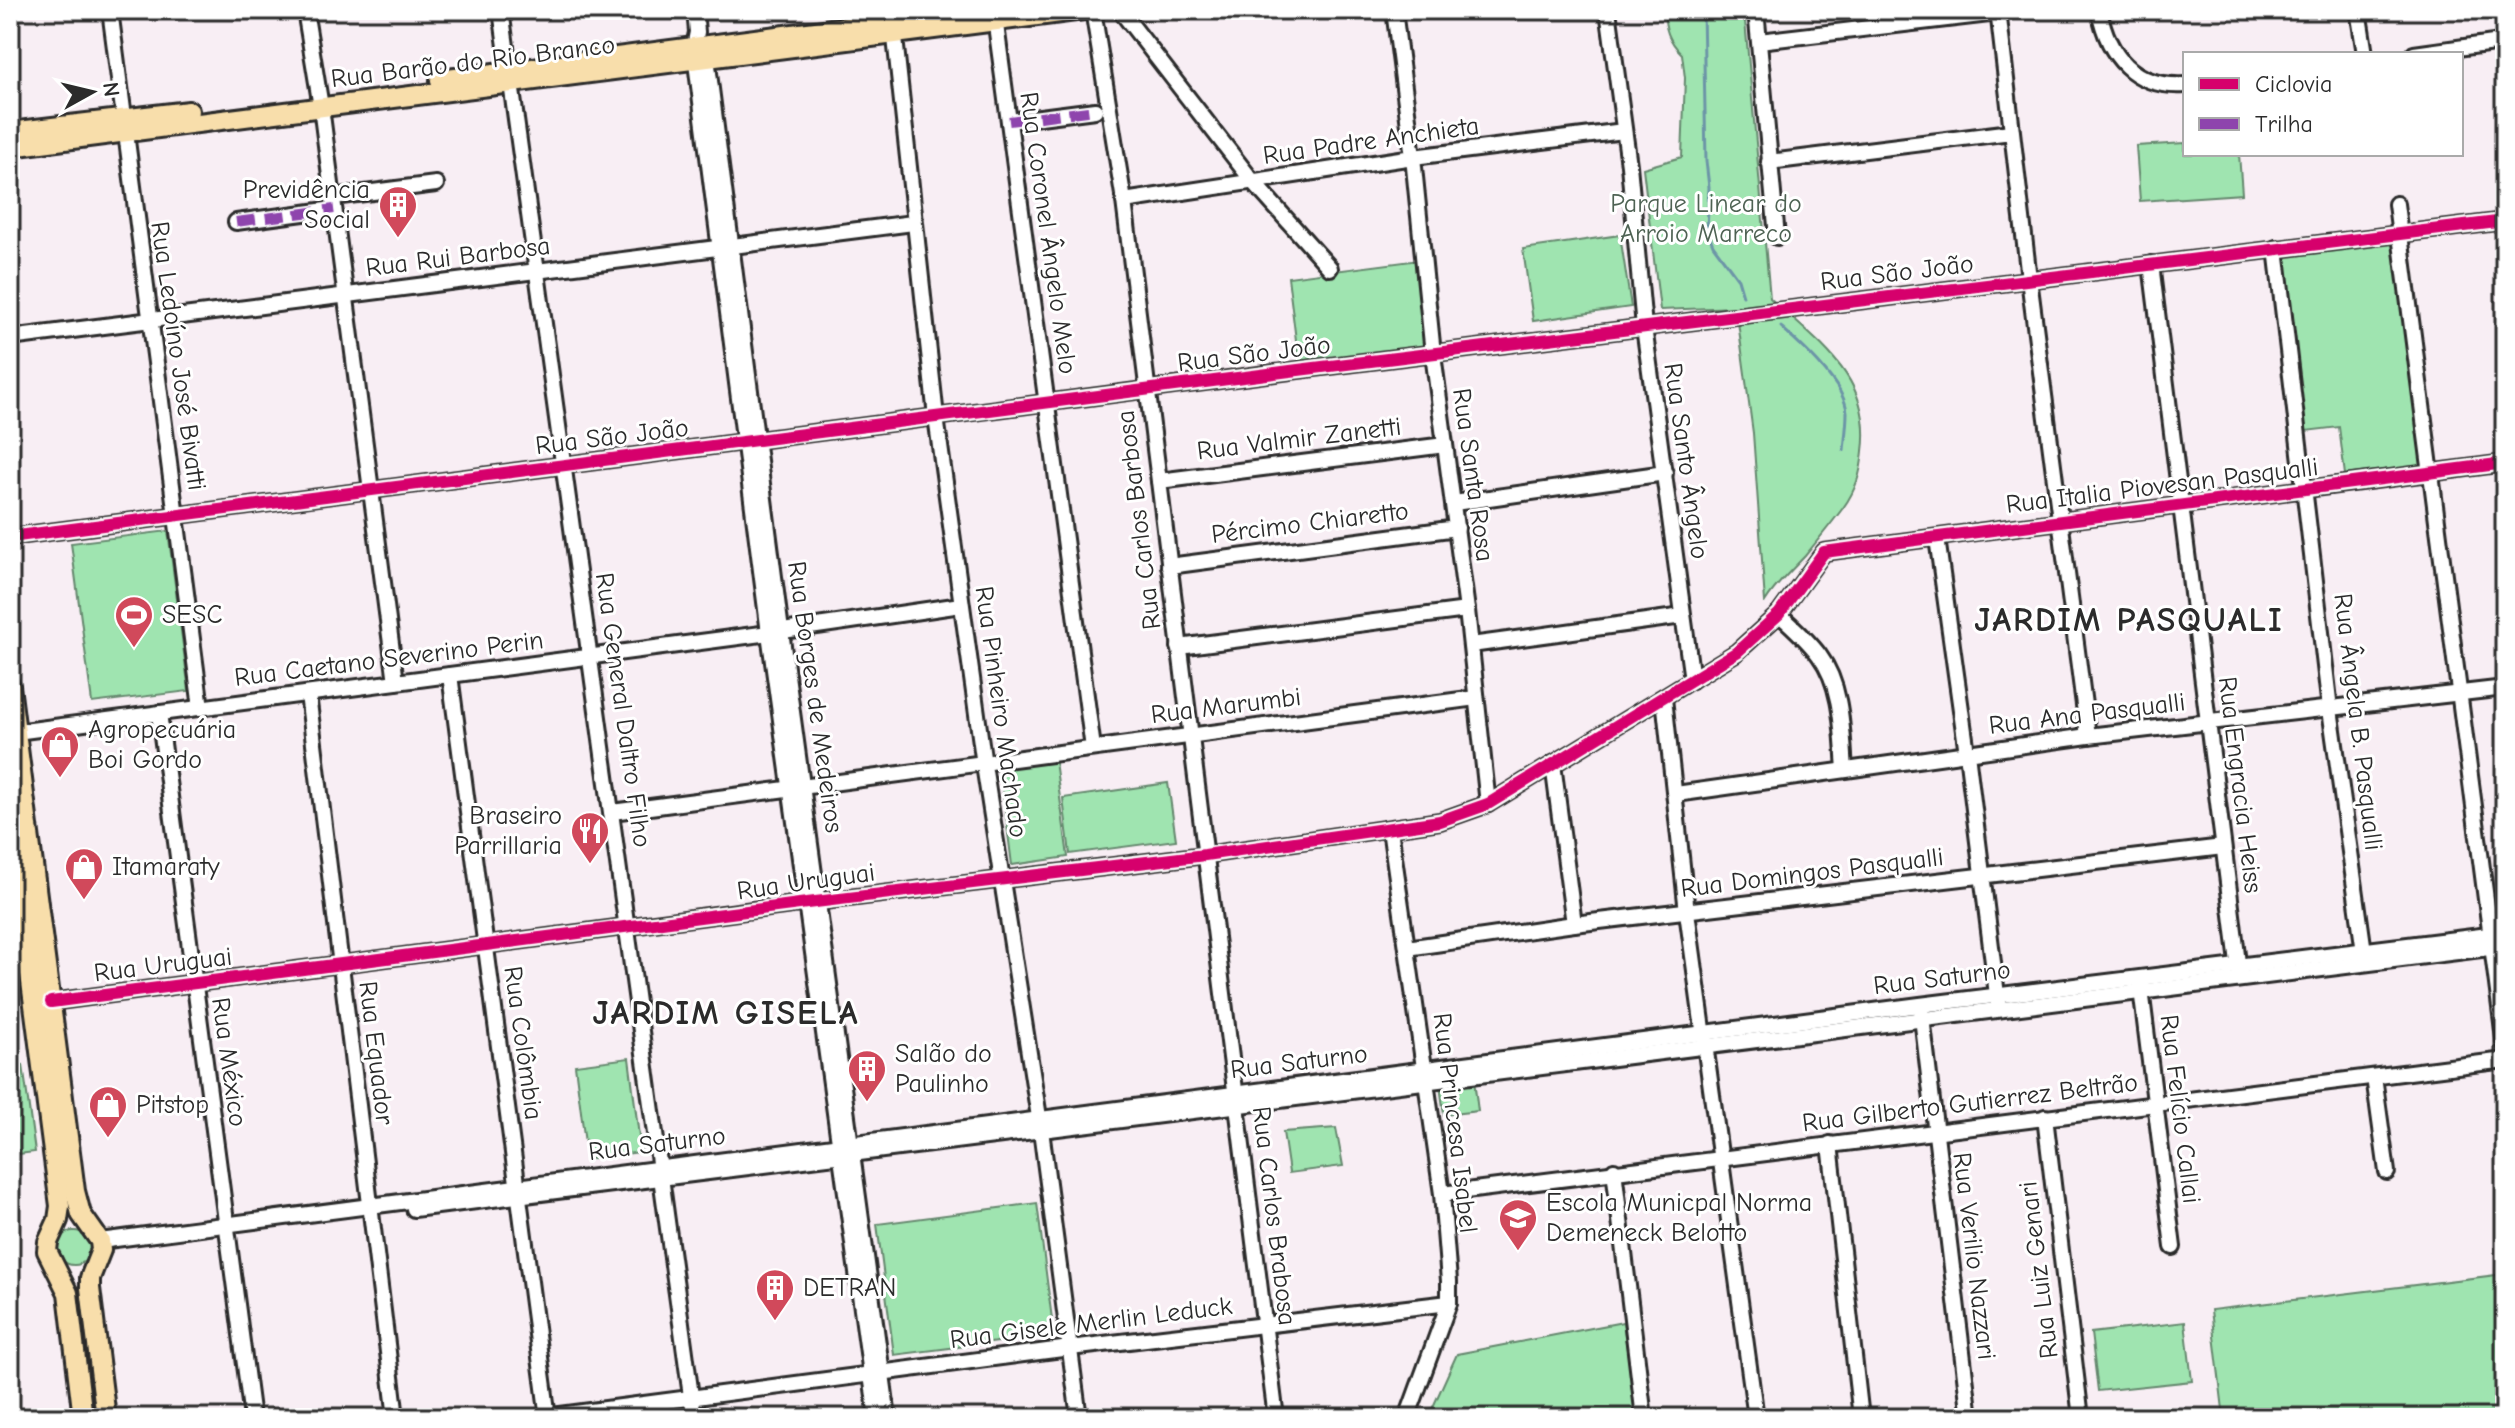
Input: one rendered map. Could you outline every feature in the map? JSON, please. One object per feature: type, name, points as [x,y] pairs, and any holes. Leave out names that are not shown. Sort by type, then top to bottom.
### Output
[{"type":"main road","name":"Rua Barão do Rio Branco","points":[[10,132],[124,125],[320,102],[977,10]]},
{"type":"main road","name":"Rua Barão do Rio Branco","points":[[893,22],[1091,11]]},
{"type":"main road","name":"Rua Barão do Rio Branco","points":[[10,147],[124,125]]},
{"type":"main road","points":[[10,686],[75,1191],[81,1214],[99,1252],[90,1278],[90,1288],[106,1418]]},
{"type":"main road","points":[[10,819],[15,893],[60,1206],[47,1251],[68,1293],[83,1418]]},
{"type":"main road","points":[[56,1227],[73,1222],[88,1225]]},
{"type":"main road","points":[[56,1268],[64,1273],[81,1274],[99,1252]]},
{"type":"street","name":"Rua Ledoíno José Bivatti","points":[[110,10],[201,708]]},
{"type":"street","points":[[305,10],[320,102],[396,682]]},
{"type":"street","name":"Rua General Daltro Filho","points":[[501,10],[694,1418]]},
{"type":"street","points":[[695,10],[700,48]]},
{"type":"street","points":[[1120,10],[1254,183],[1330,268]]},
{"type":"street","name":"Rua Santa Rosa","points":[[1394,10],[1488,804]]},
{"type":"street","name":"Rua Santo Ângelo","points":[[1608,10],[1644,327],[1692,680]]},
{"type":"street","points":[[1756,10],[1777,237]]},
{"type":"street","points":[[2099,10],[2102,27],[2113,53],[2127,69],[2160,84],[2183,85]]},
{"type":"street","points":[[2358,10],[2365,52]]},
{"type":"street","name":"Rua Carlos Barbosa","points":[[1091,11],[1124,201],[1190,735]]},
{"type":"street","points":[[1759,41],[1998,11],[2088,736]]},
{"type":"street","name":"Rua Coronel Ângelo Melo","points":[[994,15],[1093,748]]},
{"type":"street","name":"Rua Pinheiro Machado","points":[[893,22],[913,223],[961,605],[1040,1125],[1079,1418]]},
{"type":"street","points":[[2428,52],[2501,42]]},
{"type":"street","name":"Rua Borges de Medeiros","points":[[700,48],[775,632],[877,1374],[888,1418]]},
{"type":"street","points":[[1009,121],[1095,110]]},
{"type":"street","name":"Rua Padre Anchieta","points":[[1124,201],[1413,157],[1624,131]]},
{"type":"street","points":[[1769,162],[2011,132]]},
{"type":"street","points":[[236,222],[436,184]]},
{"type":"street","points":[[2396,204],[2459,693],[2498,940],[2505,1046]]},
{"type":"street","name":"Rua São João","points":[[10,537],[1644,327],[2505,221]]},
{"type":"street","name":"Rua Rui Barbosa","points":[[10,338],[913,223]]},
{"type":"street","name":"Rua Ângela B. Pasqualli","points":[[2276,248],[2330,709],[2364,957]]},
{"type":"street","name":"Rua Engracia Heiss","points":[[2151,264],[2239,972]]},
{"type":"street","name":"Rua Valmir Zanetti","points":[[1159,481],[1445,445]]},
{"type":"street","name":"Rua Italia Piovesan Pasqualli","points":[[1824,552],[2505,463]]},
{"type":"street","points":[[1454,503],[1665,473]]},
{"type":"street","name":"Pércimo Chiaretto","points":[[1169,566],[1457,528]]},
{"type":"street","points":[[1937,538],[1997,1002]]},
{"type":"street","name":"Rua Uruguai","points":[[51,1002],[1205,855],[1440,821],[1488,804],[1737,652],[1779,614],[1824,552]]},
{"type":"street","name":"Rua Caetano Severino Perin","points":[[16,732],[961,605]]},
{"type":"street","points":[[1179,647],[1467,610]]},
{"type":"street","points":[[1779,614],[1821,657],[1831,677],[1840,710],[1845,770]]},
{"type":"street","points":[[1471,645],[1683,616]]},
{"type":"street","name":"Rua Colômbia","points":[[450,675],[545,1418]]},
{"type":"street","name":"Rua Ana Pasqualli","points":[[1676,794],[2088,736],[2505,688]]},
{"type":"street","name":"Rua Equador","points":[[308,694],[396,1418]]},
{"type":"street","name":"Rua Marumbi","points":[[612,812],[1476,698]]},
{"type":"street","points":[[1664,698],[1687,912],[1756,1418]]},
{"type":"street","name":"Rua México","points":[[159,713],[252,1418]]},
{"type":"street","name":"Rua Carlos Brabosa","points":[[1190,735],[1276,1418]]},
{"type":"street","points":[[1553,764],[1574,924]]},
{"type":"street","name":"Rua Princesa Isabel","points":[[1390,829],[1442,1194],[1449,1303],[1407,1418]]},
{"type":"street","name":"Rua Domingos Pasqualli","points":[[1407,948],[1574,924],[2223,847]]},
{"type":"street","name":"Rua Saturno","points":[[99,1252],[227,1229],[518,1190],[2498,940]]},
{"type":"street","name":"Rua Felício Callai","points":[[2140,983],[2173,1247]]},
{"type":"street","name":"Rua Verilio Nazzari","points":[[1921,1012],[1970,1418]]},
{"type":"street","name":"Rua Gilberto Gutierrez Beltrão","points":[[1442,1194],[2505,1060]]},
{"type":"street","points":[[2374,1077],[2387,1172]]},
{"type":"street","name":"Rua Luiz Genari","points":[[2045,1117],[2081,1418]]},
{"type":"street","points":[[1830,1144],[1861,1418]]},
{"type":"street","points":[[1614,1170],[1644,1418]]},
{"type":"street","name":"Rua Gisele Merlin Leduck","points":[[545,1418],[1070,1348],[1449,1303]]},
{"type":"street","name":"Rua Borges de Medeiros","points":[[877,1374],[877,1418]]},
{"type":"green space","name":"Parque Linear do Arroio Marreco","points":[[1664,10],[1744,10],[1770,298],[1838,364],[1851,382],[1864,425],[1861,467],[1851,495],[1820,538],[1765,602],[1753,433],[1736,307],[1660,310],[1643,168],[1682,157],[1685,78],[1682,54],[1668,34]]},
{"type":"green space","points":[[2183,143],[2183,156],[2239,156],[2242,194],[2140,201],[2136,146]]},
{"type":"green space","points":[[1620,235],[1631,307],[1533,321],[1523,249]]},
{"type":"green space","points":[[2395,239],[2424,465],[2345,475],[2339,427],[2306,431],[2283,253]]},
{"type":"green space","points":[[1419,260],[1430,347],[1299,364],[1288,277]]},
{"type":"green space","name":"SESC","points":[[168,531],[189,691],[92,703],[71,543]]},
{"type":"green space","points":[[1055,761],[1068,857],[1012,865],[1000,769]]},
{"type":"green space","points":[[1168,783],[1176,840],[1070,854],[1063,798]]},
{"type":"green space","points":[[629,1058],[641,1152],[587,1159],[575,1065]]},
{"type":"green space","points":[[23,1065],[35,1152],[10,1155],[10,1067]]},
{"type":"green space","points":[[1474,1080],[1478,1111],[1444,1115],[1440,1085]]},
{"type":"green space","points":[[1336,1128],[1343,1166],[1289,1173],[1283,1132]]},
{"type":"green space","points":[[1037,1203],[1054,1335],[894,1355],[877,1224]]},
{"type":"green space","points":[[74,1231],[86,1236],[91,1248],[86,1260],[74,1265],[62,1260],[57,1248],[62,1236]]},
{"type":"green space","points":[[2505,1274],[2505,1418],[2224,1418],[2211,1310]]},
{"type":"green space","points":[[1623,1322],[1637,1418],[1428,1418],[1457,1354]]},
{"type":"green space","points":[[2185,1322],[2192,1381],[2098,1391],[2091,1333]]},
{"type":"waterway","points":[[1703,10],[1709,187],[1707,230],[1713,245],[1738,279],[1743,296]]},
{"type":"waterway","points":[[1781,327],[1821,366],[1839,389],[1847,412],[1844,450]]},
{"type":"marked path","points":[[1009,121],[1095,110]]},
{"type":"marked path","points":[[236,222],[334,209]]},
{"type":"cycle path","points":[[10,537],[1298,370],[2505,221]]},
{"type":"cycle path","points":[[51,1002],[807,903],[1205,855],[1440,821],[1488,804],[1737,652],[1779,614],[1824,552],[2505,463]]},
{"type":"place","name":"Previdência Social","points":[[398,239]]},
{"type":"place","name":"SESC","points":[[134,649]]},
{"type":"place","name":"Agropecuária Boi Gordo","points":[[60,779]]},
{"type":"place","name":"Braseiro Parrillaria","points":[[590,865]]},
{"type":"place","name":"Itamaraty","points":[[84,901]]},
{"type":"place","name":"Salão do Paulinho","points":[[867,1103]]},
{"type":"place","name":"Pitstop","points":[[108,1139]]},
{"type":"place","name":"Escola Municpal Norma Demeneck Belotto","points":[[1518,1252]]},
{"type":"place","name":"DETRAN","points":[[775,1322]]},
{"type":"district","name":"JARDIM PASQUALI","points":[[2129,620]]},
{"type":"district","name":"JARDIM GISELA","points":[[726,1013]]}]
